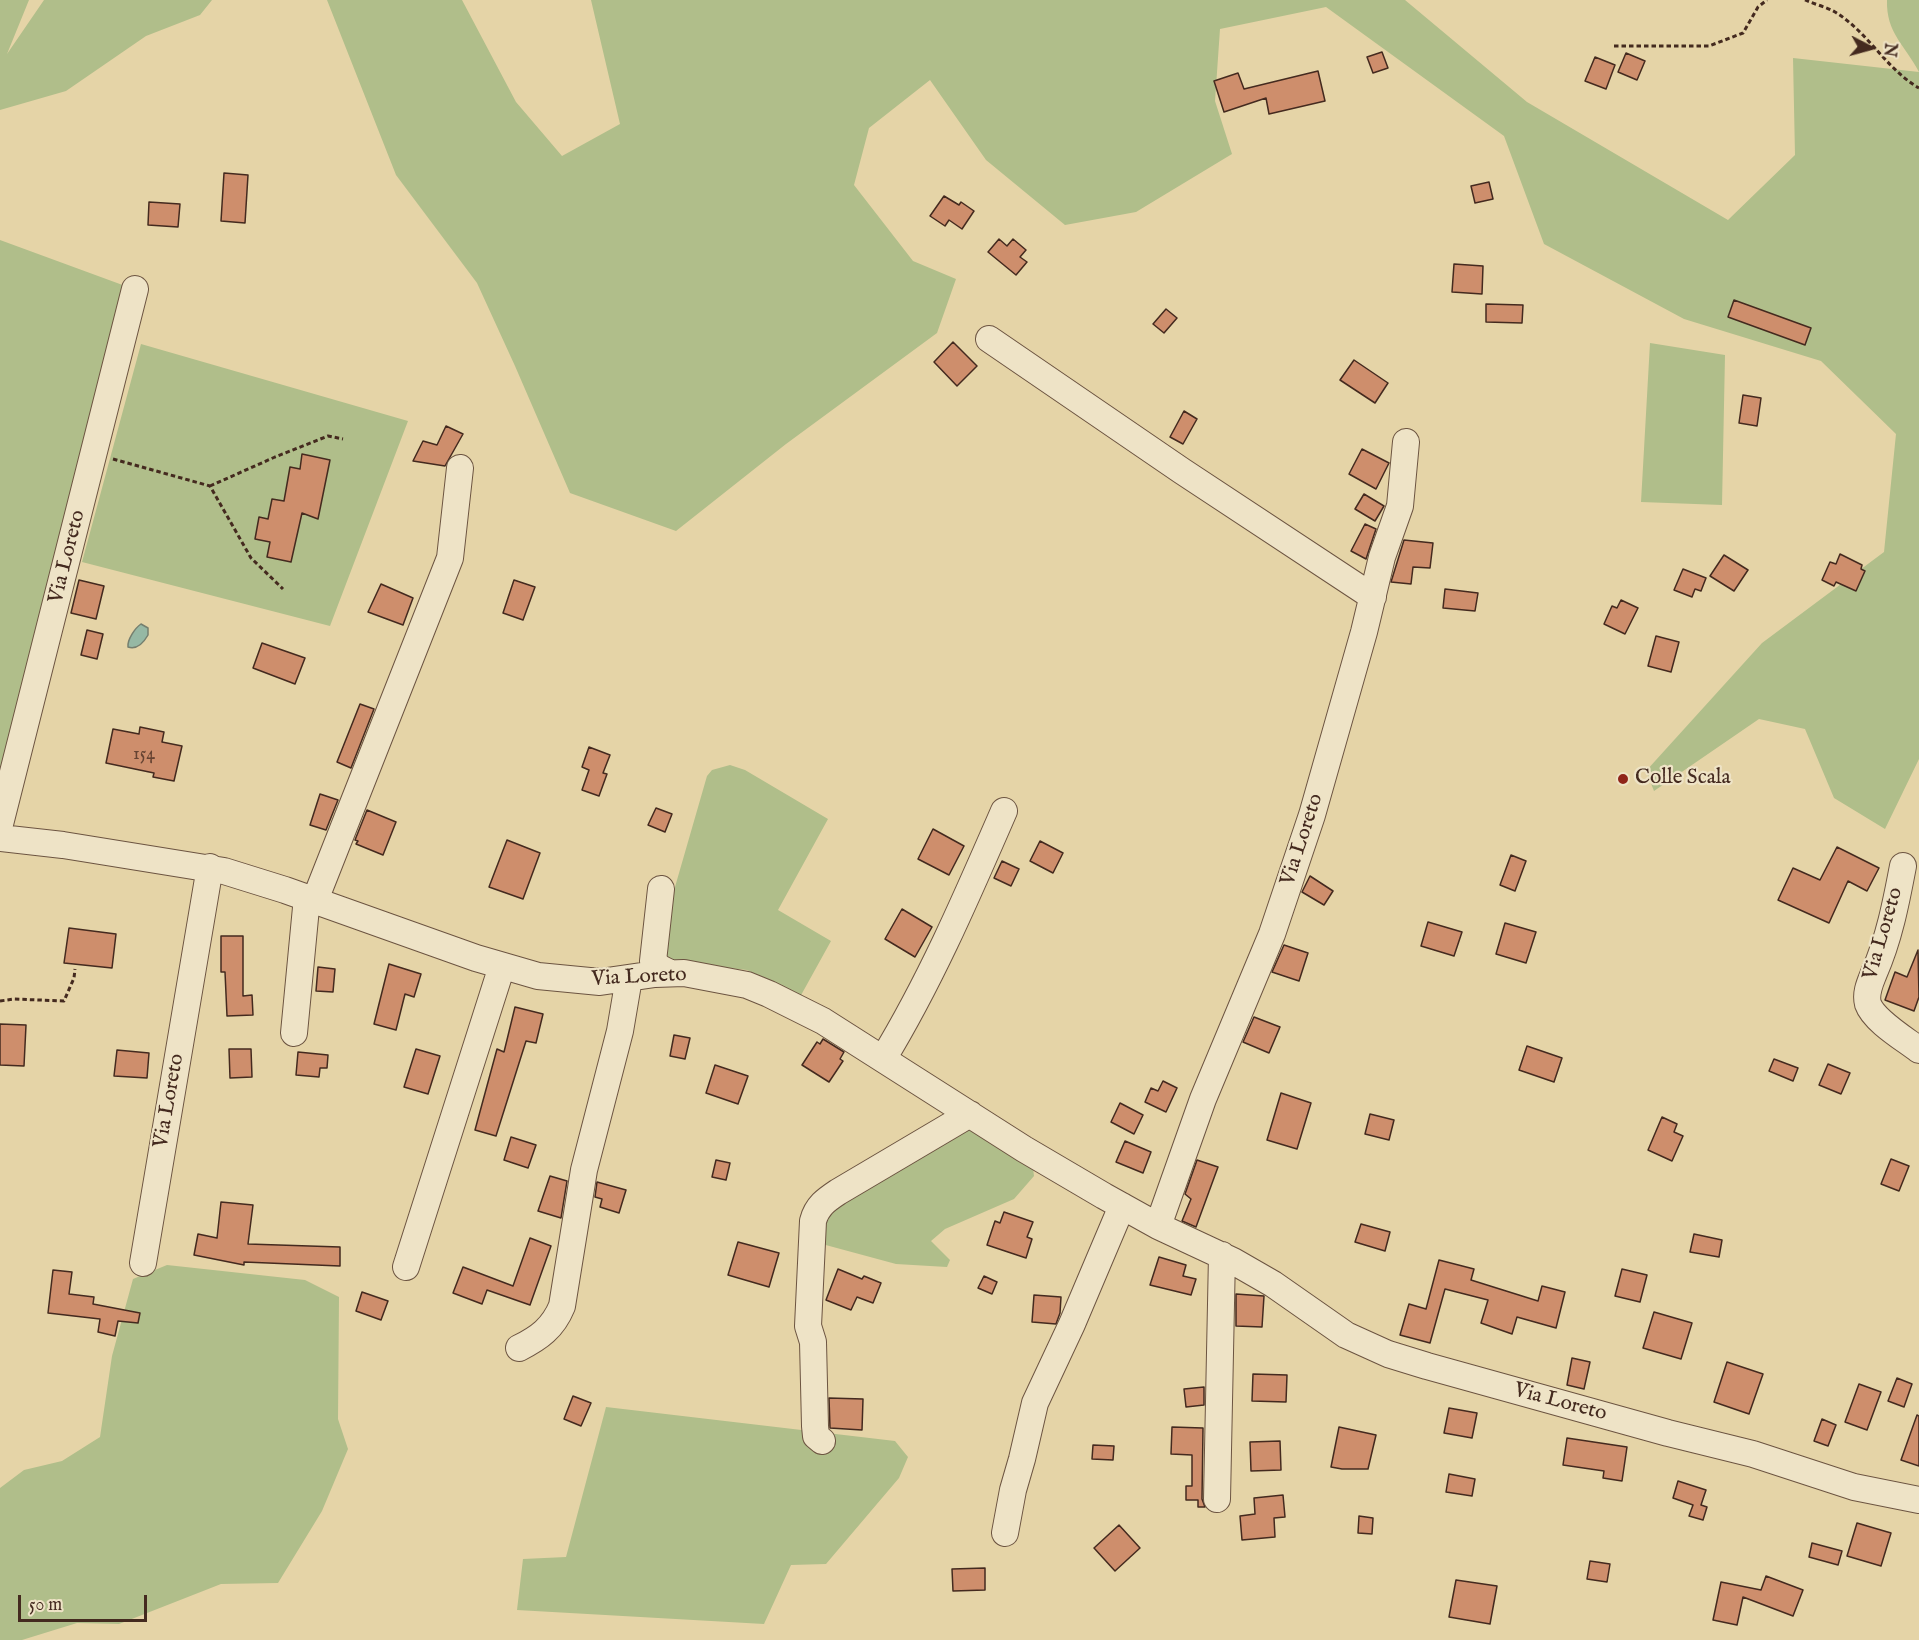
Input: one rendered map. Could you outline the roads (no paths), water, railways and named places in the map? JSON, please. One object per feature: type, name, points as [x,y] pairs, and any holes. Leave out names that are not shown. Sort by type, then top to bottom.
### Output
[{"type":"street","name":"Via Loreto","points":[[0,824],[135,289]]},
{"type":"street","points":[[989,339],[1372,597]]},
{"type":"street","name":"Via Loreto","points":[[1158,1226],[1203,1099],[1257,975],[1281,910],[1331,752],[1384,549],[1400,506],[1406,442]]},
{"type":"street","points":[[294,1033],[311,899],[450,558],[460,468]]},
{"type":"street","points":[[883,1059],[910,1015],[946,945],[1004,811]]},
{"type":"street","name":"Via Loreto","points":[[0,838],[210,867],[311,899],[476,958],[553,978],[600,982],[670,973],[715,977],[758,989],[823,1021],[1122,1206],[1158,1226],[1222,1255],[1273,1284],[1346,1335],[1388,1354],[1658,1431],[1753,1454],[1854,1487],[1919,1500]]},
{"type":"street","name":"Via Loreto","points":[[1903,866],[1894,915],[1869,986],[1868,1004],[1876,1016],[1919,1050]]},
{"type":"street","name":"Via Loreto","points":[[143,1263],[210,867]]},
{"type":"street","points":[[661,889],[653,961],[670,973]]},
{"type":"street","points":[[406,1267],[502,966]]},
{"type":"street","points":[[519,1348],[548,1330],[558,1317],[562,1306],[584,1170],[620,1031],[629,978]]},
{"type":"street","points":[[822,1441],[816,1436],[813,1342],[808,1326],[815,1212],[820,1205],[838,1192],[970,1114]]},
{"type":"street","points":[[1005,1533],[1012,1490],[1035,1403],[1072,1324],[1122,1206]]},
{"type":"street","points":[[1217,1499],[1222,1255]]},
{"type":"place","name":"Colle Scala","points":[[1623,779]]}]
